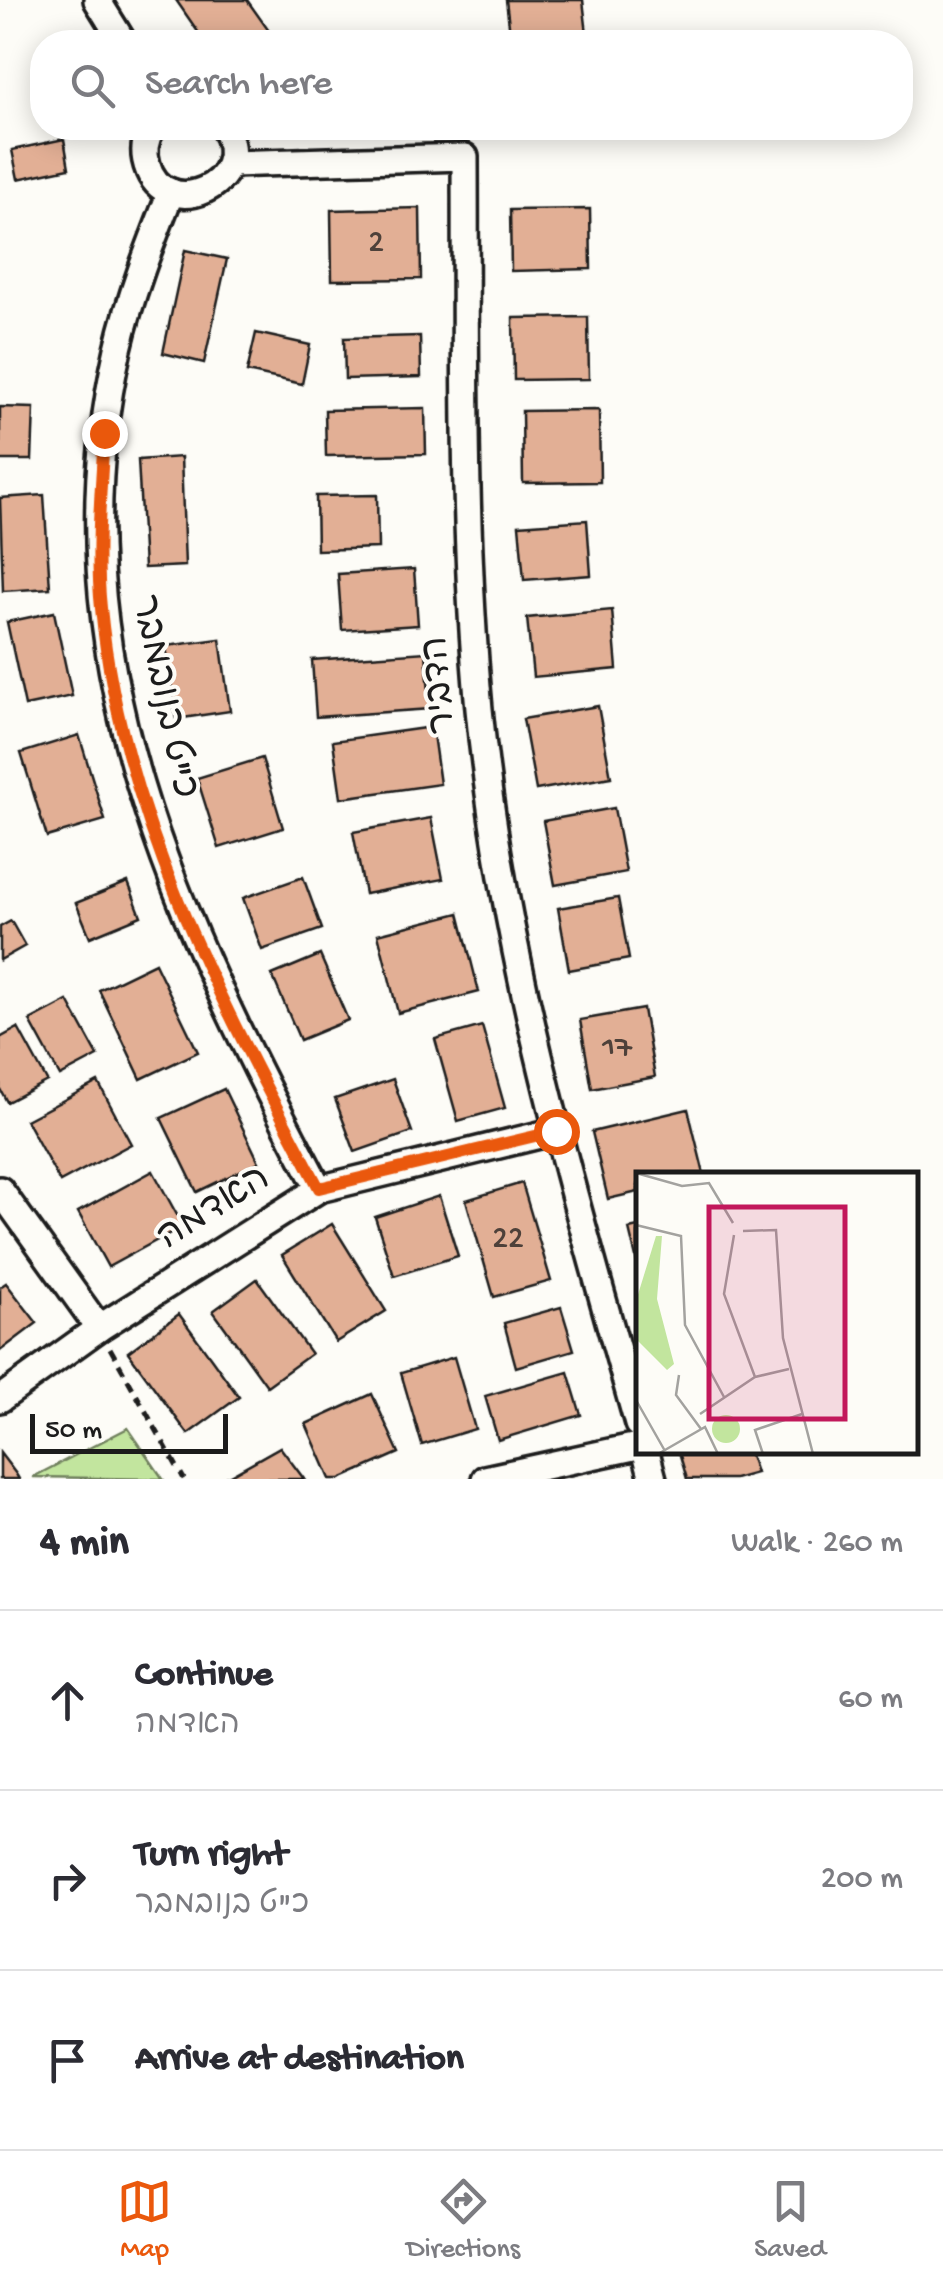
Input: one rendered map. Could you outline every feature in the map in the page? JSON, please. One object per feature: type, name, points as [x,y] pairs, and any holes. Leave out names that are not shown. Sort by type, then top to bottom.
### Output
[{"type":"street","points":[[97,0],[116,30]]},
{"type":"street","points":[[147,140],[145,160],[159,184],[189,196],[207,191],[222,180],[230,164],[228,140]]},
{"type":"street","name":"הדביר","points":[[230,164],[466,157],[466,520],[480,712],[510,912],[556,1131],[636,1417]]},
{"type":"street","name":"כ\"ט בנובמבר","points":[[171,192],[144,264],[115,366],[104,433],[100,608],[141,797],[176,899],[233,1026],[319,1188]]},
{"type":"street","name":"האדמה","points":[[0,1399],[99,1328],[319,1188],[556,1131]]},
{"type":"street","points":[[0,1190],[99,1328]]},
{"type":"street","points":[[485,1479],[636,1446]]},
{"type":"street","points":[[647,1454],[653,1479]]},
{"type":"path","points":[[99,1328],[184,1479]]},
{"type":"green space","points":[[128,1428],[163,1479],[33,1477]]},
{"type":"building","points":[[176,0],[247,0],[268,30],[197,30]]},
{"type":"building","points":[[506,0],[583,0],[587,30],[510,30]]},
{"type":"building","points":[[64,140],[69,168],[18,179],[12,150]]},
{"type":"building","points":[[420,208],[421,279],[332,280],[331,210]]},
{"type":"building","points":[[590,209],[591,269],[511,271],[510,210]]},
{"type":"building","points":[[185,250],[227,259],[204,363],[163,353]]},
{"type":"building","points":[[588,317],[589,379],[514,380],[513,318]]},
{"type":"building","points":[[256,333],[310,345],[302,384],[247,372]]},
{"type":"building","points":[[420,336],[421,377],[345,379],[344,338]]},
{"type":"building","points":[[0,407],[34,408],[32,460],[0,460]]},
{"type":"building","points":[[425,408],[426,454],[326,456],[325,410]]},
{"type":"building","points":[[599,410],[600,482],[523,483],[522,411]]},
{"type":"building","points":[[181,457],[185,566],[144,568],[138,460]]},
{"type":"building","points":[[44,495],[50,588],[3,591],[0,498]]},
{"type":"building","points":[[377,495],[378,548],[317,550],[316,496]]},
{"type":"building","points":[[587,520],[591,575],[524,580],[519,525]]},
{"type":"building","points":[[414,569],[418,625],[342,630],[338,574]]},
{"type":"building","points":[[612,610],[617,669],[533,677],[527,618]]},
{"type":"building","points":[[54,612],[72,696],[25,706],[7,622]]},
{"type":"building","points":[[220,639],[230,711],[176,719],[166,646]]},
{"type":"building","points":[[426,652],[430,709],[316,717],[312,660]]},
{"type":"building","points":[[598,706],[611,777],[536,790],[523,719]]},
{"type":"building","points":[[432,727],[440,784],[341,798],[333,741]]},
{"type":"building","points":[[79,735],[105,820],[47,837],[21,753]]},
{"type":"building","points":[[262,758],[283,828],[219,848],[197,778]]},
{"type":"building","points":[[614,808],[626,872],[555,885],[543,821]]},
{"type":"building","points":[[431,818],[443,879],[365,894],[353,832]]},
{"type":"building","points":[[303,877],[322,929],[262,950],[243,898]]},
{"type":"building","points":[[128,882],[141,916],[90,937],[76,903]]},
{"type":"building","points":[[618,898],[629,959],[569,970],[558,908]]},
{"type":"building","points":[[459,913],[479,992],[398,1013],[378,934]]},
{"type":"building","points":[[11,921],[25,946],[0,960],[0,927]]},
{"type":"building","points":[[320,955],[348,1020],[300,1040],[272,975]]},
{"type":"building","points":[[155,963],[198,1052],[141,1079],[99,990]]},
{"type":"building","points":[[68,1001],[98,1056],[60,1076],[30,1021]]},
{"type":"building","points":[[643,1009],[655,1077],[592,1089],[580,1020]]},
{"type":"building","points":[[482,1026],[505,1108],[458,1121],[435,1039]]},
{"type":"building","points":[[18,1028],[47,1081],[7,1102],[0,1089],[0,1038]]},
{"type":"building","points":[[393,1079],[412,1132],[355,1152],[335,1099]]},
{"type":"building","points":[[98,1082],[131,1144],[60,1182],[26,1120]]},
{"type":"building","points":[[224,1089],[259,1162],[197,1192],[161,1118]]},
{"type":"building","points":[[688,1109],[704,1172],[636,1172],[636,1192],[608,1199],[592,1132]]},
{"type":"building","points":[[153,1171],[183,1226],[108,1267],[78,1212]]},
{"type":"building","points":[[522,1183],[551,1281],[494,1297],[466,1200]]},
{"type":"building","points":[[439,1196],[458,1256],[394,1276],[375,1217]]},
{"type":"building","points":[[332,1224],[386,1311],[336,1342],[282,1255]]},
{"type":"building","points":[[636,1227],[636,1258],[629,1229]]},
{"type":"building","points":[[257,1279],[311,1354],[267,1386],[213,1311]]},
{"type":"building","points":[[6,1283],[37,1323],[0,1351],[0,1287]]},
{"type":"building","points":[[561,1307],[574,1350],[516,1367],[504,1323]]},
{"type":"building","points":[[179,1314],[239,1397],[188,1434],[128,1352]]},
{"type":"building","points":[[454,1357],[475,1429],[422,1445],[401,1373]]},
{"type":"building","points":[[568,1372],[581,1415],[498,1440],[485,1396]]},
{"type":"building","points":[[372,1394],[399,1453],[340,1479],[330,1479],[306,1424]]},
{"type":"building","points":[[280,1447],[304,1479],[223,1479]]},
{"type":"building","points":[[0,1453],[16,1474],[19,1479],[0,1479]]},
{"type":"building","points":[[680,1454],[750,1454],[756,1473],[734,1479],[687,1479]]},
{"type":"route","points":[[104,433],[100,608],[118,707],[141,797],[176,899],[233,1026],[319,1188],[556,1131]]}]
